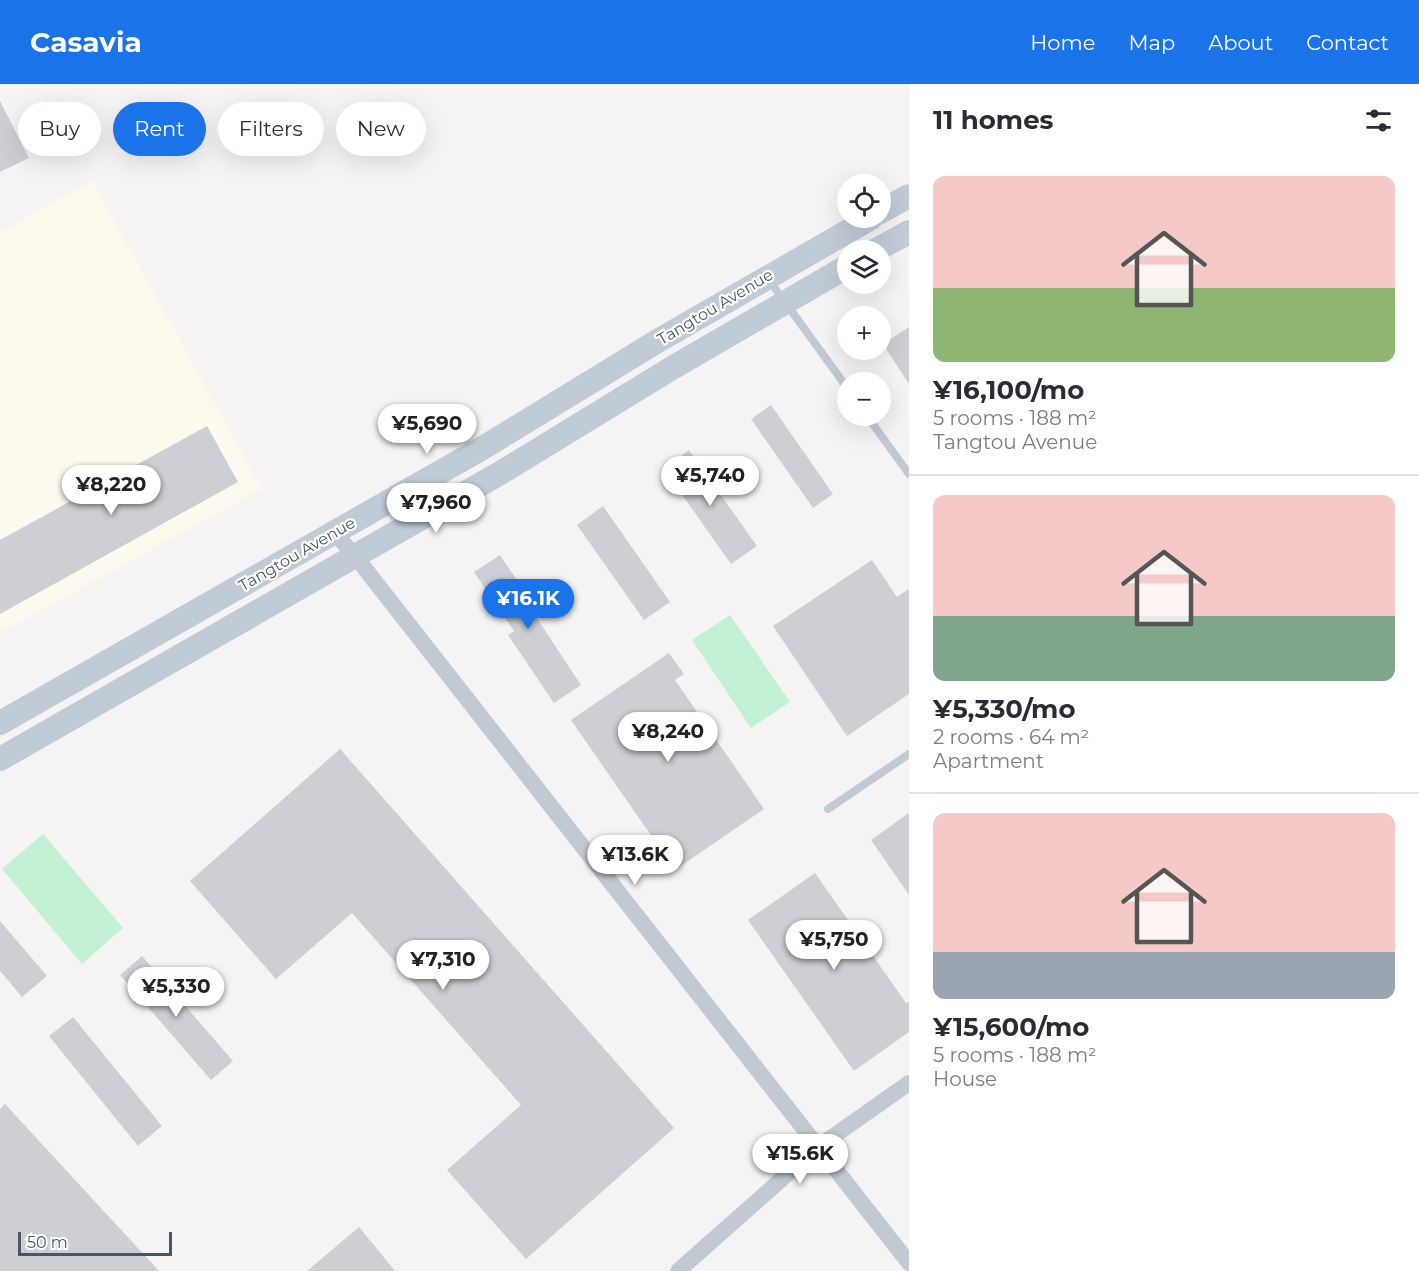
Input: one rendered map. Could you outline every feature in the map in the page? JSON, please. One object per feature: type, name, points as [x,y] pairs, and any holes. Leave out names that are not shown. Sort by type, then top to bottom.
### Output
[{"type":"main road","points":[[891,206],[909,196]]},
{"type":"main road","name":"Tangtou Avenue","points":[[0,723],[486,446],[766,277],[853,228]]},
{"type":"main road","points":[[891,242],[909,232]]},
{"type":"main road","name":"Tangtou Avenue","points":[[0,759],[502,472],[837,272]]},
{"type":"street","points":[[334,532],[909,1263]]},
{"type":"street","points":[[678,1271],[818,1147],[909,1083]]},
{"type":"lane","points":[[766,277],[837,374]]},
{"type":"lane","points":[[874,426],[909,474]]},
{"type":"lane","points":[[828,809],[909,754]]},
{"type":"shaded area","points":[[92,181],[262,489],[0,633],[0,232]]},
{"type":"green space","points":[[730,615],[790,702],[751,728],[692,640]]},
{"type":"green space","points":[[43,834],[123,928],[82,964],[2,869]]},
{"type":"building","points":[[0,101],[18,136],[18,156],[29,158],[0,172]]},
{"type":"building","points":[[909,327],[909,384],[891,356],[891,339]]},
{"type":"building","points":[[771,405],[833,494],[813,508],[751,419]]},
{"type":"building","points":[[207,426],[238,482],[0,614],[0,540]]},
{"type":"building","points":[[689,450],[757,546],[731,564],[664,469]]},
{"type":"building","points":[[603,506],[670,602],[644,620],[577,525]]},
{"type":"building","points":[[500,555],[540,614],[536,617],[581,685],[554,703],[508,635],[514,631],[474,572]]},
{"type":"building","points":[[872,560],[897,597],[909,589],[909,694],[847,736],[773,626]]},
{"type":"building","points":[[669,653],[684,674],[675,680],[764,809],[675,870],[571,720]]},
{"type":"building","points":[[340,749],[674,1128],[526,1259],[447,1170],[521,1105],[352,913],[276,979],[190,881]]},
{"type":"building","points":[[909,813],[909,895],[871,840]]},
{"type":"building","points":[[815,873],[906,1003],[909,1002],[909,1032],[854,1071],[748,920]]},
{"type":"building","points":[[0,921],[47,976],[22,997],[0,971]]},
{"type":"building","points":[[142,956],[233,1061],[211,1080],[120,975]]},
{"type":"building","points":[[73,1017],[162,1126],[138,1146],[49,1036]]},
{"type":"building","points":[[5,1104],[159,1271],[0,1271],[0,1109]]},
{"type":"building","points":[[359,1227],[395,1271],[307,1271]]}]
